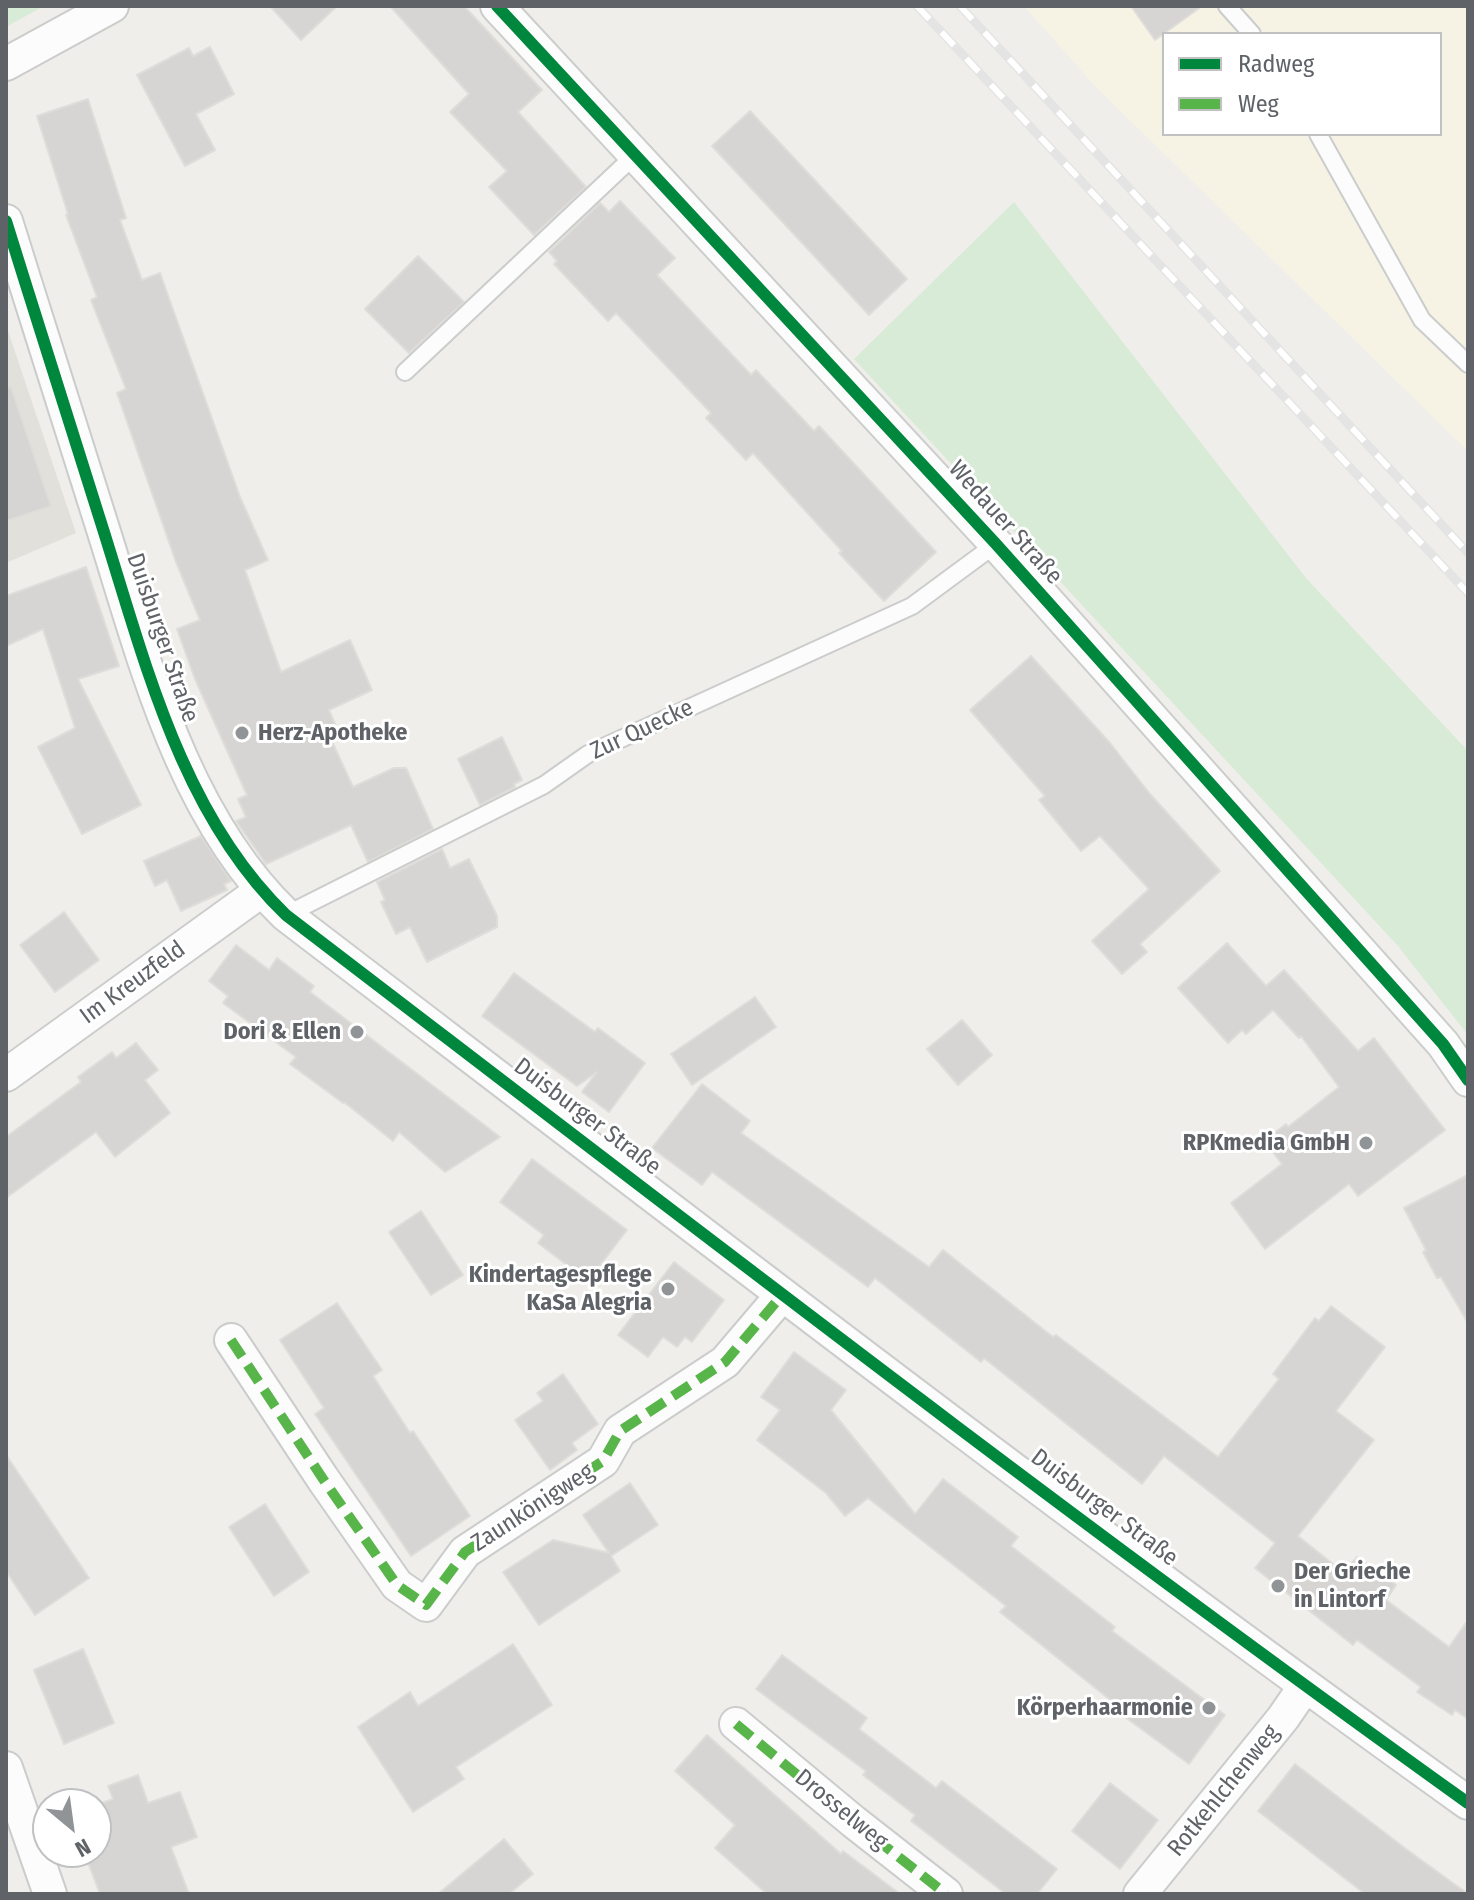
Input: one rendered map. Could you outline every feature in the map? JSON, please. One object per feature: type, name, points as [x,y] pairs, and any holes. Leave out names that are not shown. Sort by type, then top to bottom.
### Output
[{"type":"street","points":[[6,64],[112,6]]},
{"type":"street","name":"Wedauer Straße","points":[[497,6],[996,544],[1443,1044],[1468,1080]]},
{"type":"street","name":"Duisburger Straße","points":[[6,221],[161,714],[202,802],[261,891],[286,915],[782,1295],[1305,1686],[1468,1803]]},
{"type":"street","name":"Im Kreuzfeld","points":[[6,1075],[261,891]]},
{"type":"street","name":"Zaunkönigweg","points":[[231,1340],[397,1585],[426,1605],[465,1552],[603,1461],[620,1431],[725,1362],[782,1295]]},
{"type":"street","name":"Rotkehlchenweg","points":[[1140,1894],[1283,1718],[1305,1686]]},
{"type":"street","name":"Drosselweg","points":[[736,1724],[946,1894]]},
{"type":"street","points":[[6,1768],[50,1894]]},
{"type":"lane","points":[[1227,6],[1250,32]]},
{"type":"lane","points":[[1319,136],[1422,320],[1468,364]]},
{"type":"lane","points":[[405,372],[635,155]]},
{"type":"lane","name":"Zur Quecke","points":[[286,915],[544,785],[588,754],[912,606],[996,544]]},
{"type":"shaded area","points":[[1024,6],[1468,6],[1468,451],[1097,88]]},
{"type":"shaded area","points":[[6,325],[76,533],[6,563]]},
{"type":"green space","points":[[6,6],[44,6],[6,27]]},
{"type":"green space","points":[[1014,202],[1306,578],[1468,751],[1468,1035],[1398,946],[854,359]]},
{"type":"building","points":[[270,6],[337,6],[301,40]]},
{"type":"building","points":[[390,6],[464,6],[542,90],[518,112],[586,187],[534,235],[489,187],[507,171],[450,112],[469,94]]},
{"type":"building","points":[[1131,6],[1202,6],[1162,32],[1155,40]]},
{"type":"building","points":[[210,47],[234,94],[196,114],[215,150],[185,166],[137,75],[189,48],[193,56]]},
{"type":"building","points":[[88,99],[126,218],[120,220],[142,280],[160,273],[240,497],[268,560],[245,570],[281,672],[350,640],[372,690],[329,710],[338,731],[329,735],[353,787],[394,768],[406,768],[433,829],[368,862],[351,825],[266,864],[236,821],[246,817],[238,799],[247,795],[195,679],[177,629],[200,620],[176,562],[117,393],[126,389],[91,300],[97,297],[66,215],[37,116]]},
{"type":"building","points":[[750,111],[907,279],[869,315],[712,146]]},
{"type":"building","points":[[620,201],[675,258],[657,275],[751,375],[756,370],[814,431],[819,426],[936,552],[884,601],[753,453],[746,460],[706,418],[711,413],[616,313],[608,321],[554,264],[557,261],[549,252],[600,203],[609,212]]},
{"type":"building","points":[[418,256],[464,302],[409,353],[365,309]]},
{"type":"building","points":[[11,387],[51,506],[6,521],[6,388]]},
{"type":"building","points":[[86,567],[119,666],[78,679],[141,805],[82,834],[38,747],[75,728],[43,629],[6,646],[6,596]]},
{"type":"building","points":[[1031,656],[1220,871],[1140,944],[1147,952],[1122,974],[1092,941],[1149,889],[1100,836],[1081,851],[1039,800],[1045,796],[970,710]]},
{"type":"building","points":[[502,737],[522,780],[514,784],[515,787],[480,805],[458,759]]},
{"type":"building","points":[[201,836],[231,881],[224,884],[227,890],[181,911],[167,880],[155,886],[144,861]]},
{"type":"building","points":[[442,849],[450,868],[469,859],[497,916],[497,927],[427,962],[410,927],[396,934],[381,902],[385,900],[377,882]]},
{"type":"building","points":[[64,912],[99,960],[55,992],[20,945]]},
{"type":"building","name":"RPKmedia GmbH","points":[[1227,943],[1266,986],[1284,970],[1358,1051],[1374,1038],[1445,1130],[1358,1196],[1349,1184],[1265,1249],[1231,1203],[1282,1164],[1264,1141],[1286,1124],[1288,1127],[1339,1087],[1301,1036],[1299,1038],[1273,1010],[1246,1034],[1242,1030],[1228,1043],[1178,988]]},
{"type":"building","points":[[236,945],[269,970],[277,958],[314,986],[310,992],[500,1137],[445,1172],[399,1132],[393,1141],[290,1064],[296,1057],[223,1003],[228,996],[209,981]]},
{"type":"building","points":[[514,973],[595,1032],[598,1028],[645,1063],[609,1112],[582,1092],[597,1072],[577,1086],[482,1016]]},
{"type":"building","points":[[755,997],[776,1027],[692,1085],[671,1054]]},
{"type":"building","points":[[962,1020],[992,1055],[958,1085],[927,1049]]},
{"type":"building","points":[[136,1043],[158,1070],[145,1080],[170,1113],[115,1157],[96,1132],[6,1198],[6,1137],[81,1082],[78,1077],[112,1052],[116,1058]]},
{"type":"building","points":[[702,1084],[750,1121],[741,1133],[929,1267],[943,1250],[1053,1337],[1056,1335],[1218,1457],[1279,1379],[1273,1374],[1315,1318],[1319,1321],[1331,1306],[1385,1347],[1336,1411],[1374,1440],[1298,1536],[1344,1573],[1357,1557],[1396,1585],[1386,1600],[1449,1647],[1468,1620],[1468,1719],[1455,1710],[1452,1715],[1417,1692],[1421,1687],[1357,1640],[1353,1645],[1255,1568],[1275,1543],[1164,1456],[1142,1484],[984,1358],[981,1362],[875,1278],[868,1287],[712,1172],[702,1185],[652,1148]]},
{"type":"building","points":[[532,1159],[627,1230],[588,1281],[538,1243],[544,1235],[500,1202]]},
{"type":"building","points":[[1468,1175],[1468,1323],[1441,1277],[1437,1278],[1404,1208]]},
{"type":"building","points":[[421,1211],[463,1275],[431,1295],[389,1232]]},
{"type":"building","points":[[674,1262],[724,1300],[692,1342],[685,1337],[677,1347],[663,1337],[648,1357],[618,1335]]},
{"type":"building","points":[[337,1303],[382,1370],[373,1376],[470,1516],[411,1556],[315,1414],[324,1408],[280,1340]]},
{"type":"building","points":[[794,1352],[846,1390],[831,1410],[915,1514],[943,1479],[1018,1537],[1011,1546],[1115,1627],[1112,1631],[1225,1715],[1189,1764],[1110,1706],[1113,1702],[1000,1612],[1006,1606],[868,1498],[845,1516],[826,1493],[757,1440],[780,1410],[761,1397]]},
{"type":"building","points":[[563,1374],[598,1424],[572,1443],[577,1450],[550,1470],[515,1420],[543,1401],[537,1393]]},
{"type":"building","points":[[6,1455],[89,1578],[35,1615],[6,1571]]},
{"type":"building","points":[[630,1483],[658,1525],[611,1556],[620,1571],[539,1625],[503,1572],[553,1540],[609,1553],[583,1515]]},
{"type":"building","points":[[265,1504],[309,1572],[274,1596],[229,1527]]},
{"type":"building","points":[[513,1644],[552,1705],[456,1767],[464,1779],[413,1812],[358,1727],[410,1692],[418,1706]]},
{"type":"building","points":[[83,1649],[114,1723],[64,1744],[34,1670]]},
{"type":"building","points":[[782,1655],[867,1718],[859,1729],[936,1788],[942,1781],[1057,1869],[1037,1894],[1006,1894],[911,1821],[915,1815],[863,1775],[866,1771],[756,1689]]},
{"type":"building","points":[[707,1735],[841,1854],[843,1851],[900,1894],[767,1894],[715,1848],[735,1825],[675,1771]]},
{"type":"building","points":[[1295,1764],[1468,1894],[1365,1894],[1258,1811]]},
{"type":"building","points":[[138,1775],[148,1803],[180,1792],[197,1837],[171,1847],[189,1894],[100,1894],[90,1868],[112,1868],[113,1799],[112,1788],[108,1786]]},
{"type":"building","points":[[1110,1783],[1158,1820],[1120,1869],[1072,1831]]},
{"type":"building","points":[[504,1839],[533,1874],[509,1894],[438,1894]]},
{"type":"railway","points":[[917,6],[1468,593]]},
{"type":"railway","points":[[960,6],[1468,553]]},
{"type":"marked path","points":[[231,1340],[397,1585],[426,1605],[465,1552],[603,1461],[620,1431],[725,1362],[782,1295]]},
{"type":"marked path","points":[[736,1724],[946,1894]]},
{"type":"cycle path","points":[[497,6],[996,544],[1443,1044],[1468,1080]]},
{"type":"cycle path","points":[[6,221],[135,631],[171,734],[193,784],[219,831],[250,875],[286,915],[1021,1475],[1468,1803]]},
{"type":"place","name":"Herz-Apotheke","points":[[242,733]]},
{"type":"place","name":"Dori & Ellen","points":[[357,1032]]},
{"type":"place","name":"RPKmedia GmbH","points":[[1366,1143]]},
{"type":"place","name":"Kindertagespflege KaSa Alegria","points":[[668,1289]]},
{"type":"place","name":"Der Grieche in Lintorf","points":[[1278,1586]]},
{"type":"place","name":"Körperhaarmonie","points":[[1209,1708]]}]
